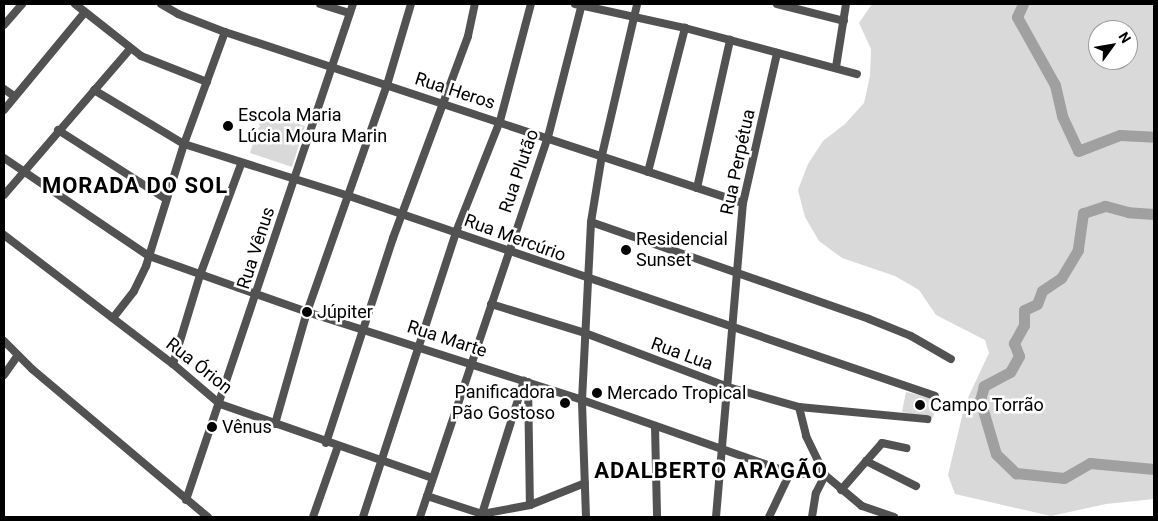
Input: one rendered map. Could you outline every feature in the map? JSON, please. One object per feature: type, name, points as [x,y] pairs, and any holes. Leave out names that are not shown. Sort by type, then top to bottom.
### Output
[{"type":"street","points":[[4,25],[22,4]]},
{"type":"street","points":[[75,4],[130,49],[158,65],[207,82]]},
{"type":"street","name":"Rua Heros","points":[[161,4],[178,14],[225,32],[500,121],[743,203]]},
{"type":"street","points":[[320,4],[350,13]]},
{"type":"street","name":"Rua Vênus","points":[[186,500],[258,293],[294,178],[353,4]]},
{"type":"street","points":[[274,424],[308,312],[387,85],[410,4]]},
{"type":"street","points":[[326,443],[402,215],[468,36],[475,4]]},
{"type":"street","points":[[363,517],[456,232],[500,121],[531,4]]},
{"type":"street","points":[[579,4],[685,28],[857,74]]},
{"type":"street","name":"Rua Plutão","points":[[420,517],[507,251],[548,137],[579,4]]},
{"type":"street","points":[[586,517],[582,400],[586,279],[591,222],[602,155],[637,4]]},
{"type":"street","points":[[777,4],[844,21]]},
{"type":"street","points":[[836,67],[846,4]]},
{"type":"street","points":[[4,110],[85,12]]},
{"type":"street","points":[[648,172],[685,28]]},
{"type":"street","points":[[113,318],[134,291],[149,256],[184,144],[225,32]]},
{"type":"street","points":[[697,188],[730,40]]},
{"type":"street","points":[[4,195],[58,130],[130,49]]},
{"type":"street","name":"Rua Perpétua","points":[[716,517],[734,326],[736,271],[743,203],[777,53]]},
{"type":"street","points":[[4,90],[14,96]]},
{"type":"street","name":"Rua Mercúrio","points":[[94,90],[184,144],[241,164],[294,178],[456,232],[586,279],[734,326],[935,396]]},
{"type":"street","points":[[58,130],[166,200]]},
{"type":"street","name":"Rua Marte","points":[[4,158],[149,256],[308,312],[418,344],[721,450],[790,472],[825,475]]},
{"type":"street","points":[[173,364],[200,275],[241,164]]},
{"type":"street","points":[[591,222],[736,271],[911,336],[951,359]]},
{"type":"street","name":"Rua Órion","points":[[4,235],[173,364],[220,404],[326,443],[432,478]]},
{"type":"street","name":"Rua Lua","points":[[491,304],[585,334],[728,387],[800,406],[928,419]]},
{"type":"street","points":[[4,341],[208,517]]},
{"type":"street","points":[[4,375],[18,355]]},
{"type":"street","points":[[526,382],[530,505]]},
{"type":"street","points":[[482,515],[526,382]]},
{"type":"street","points":[[800,406],[806,436],[825,475],[862,506],[894,517]]},
{"type":"street","points":[[655,426],[657,517]]},
{"type":"street","points":[[842,490],[882,443],[906,448]]},
{"type":"street","points":[[313,517],[338,446]]},
{"type":"street","points":[[866,462],[916,486]]},
{"type":"street","points":[[769,517],[790,472]]},
{"type":"street","points":[[812,517],[816,493],[825,475]]},
{"type":"street","points":[[427,496],[482,515],[530,505],[585,483]]},
{"type":"shaded area","points":[[872,4],[1154,4],[1154,499],[1106,504],[1051,516],[955,494],[948,475],[965,404],[989,353],[985,340],[936,315],[919,290],[895,276],[842,258],[819,241],[805,217],[798,190],[808,164],[823,141],[845,124],[864,103],[870,76],[871,49],[859,23]]},
{"type":"shaded area","points":[[263,112],[305,126],[292,167],[250,153]]},
{"type":"shaded area","name":"Campo Torrão","points":[[906,392],[937,399],[933,418],[902,412]]},
{"type":"waterway","points":[[1023,4],[1017,17],[1055,85],[1062,116],[1078,151],[1120,135],[1154,137]]},
{"type":"waterway","points":[[1154,214],[1128,212],[1105,206],[1083,213],[1078,250],[1061,278],[1042,291],[1037,304],[1024,310],[1024,325],[1014,343],[1019,356],[1010,372],[984,386],[980,400],[996,454],[1016,473],[1064,478],[1090,463],[1154,469]]},
{"type":"place","name":"Escola Maria Lúcia Moura Marin","points":[[228,126]]},
{"type":"place","name":"Residencial Sunset","points":[[626,250]]},
{"type":"place","name":"Júpiter","points":[[307,312]]},
{"type":"place","name":"Mercado Tropical","points":[[597,393]]},
{"type":"place","name":"Panificadora Pão Gostoso","points":[[565,403]]},
{"type":"place","name":"Campo Torrão","points":[[920,405]]},
{"type":"place","name":"Vênus","points":[[212,427]]},
{"type":"district","name":"MORADA DO SOL","points":[[135,186]]},
{"type":"district","name":"ADALBERTO ARAGÃO","points":[[711,471]]}]
